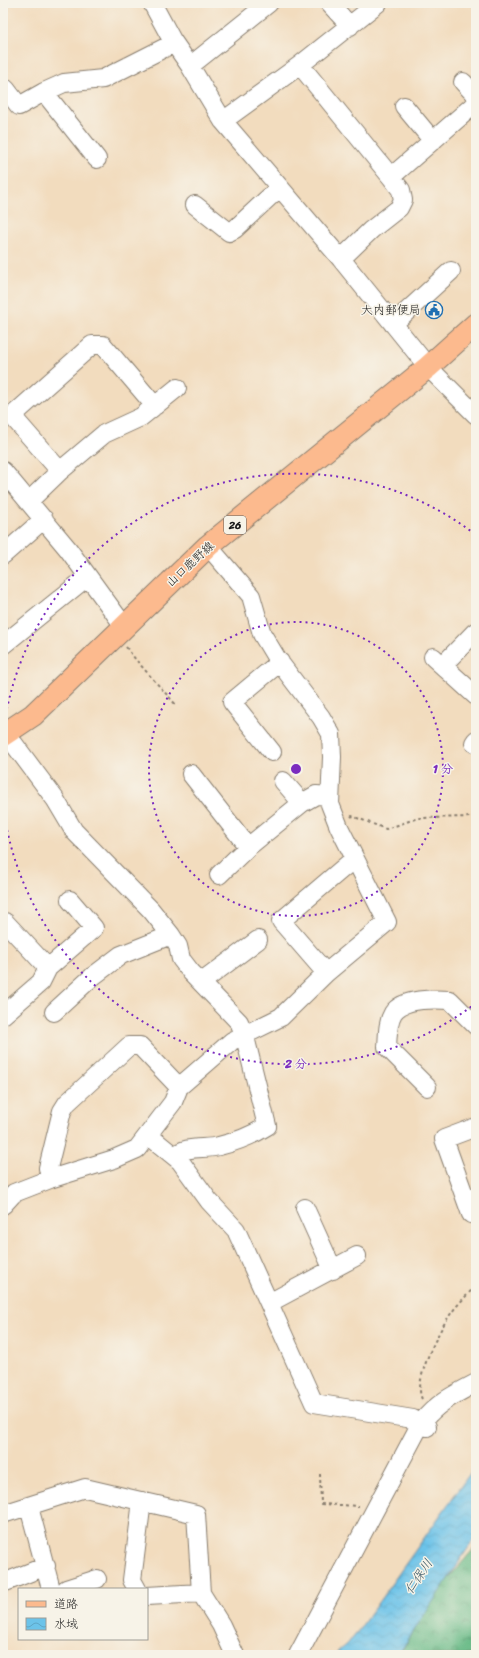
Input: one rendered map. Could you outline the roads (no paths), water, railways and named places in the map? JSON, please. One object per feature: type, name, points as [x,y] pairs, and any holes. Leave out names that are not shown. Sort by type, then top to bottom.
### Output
[{"type":"main road","name":"山口鹿野線","points":[[3,736],[33,715],[120,629],[208,546],[428,367],[476,324]]},
{"type":"street","points":[[152,3],[174,43],[190,66],[223,121],[279,188],[342,259],[428,367],[476,415]]},
{"type":"street","points":[[190,66],[270,3]]},
{"type":"street","points":[[329,3],[350,26]]},
{"type":"street","points":[[223,121],[300,65],[378,3]]},
{"type":"street","points":[[6,89],[19,106],[64,83],[103,79],[174,43]]},
{"type":"street","points":[[300,65],[401,190],[403,200],[399,208],[371,230],[342,259]]},
{"type":"street","points":[[391,177],[476,103],[463,82]]},
{"type":"street","points":[[44,92],[97,158]]},
{"type":"street","points":[[404,106],[433,141]]},
{"type":"street","points":[[195,205],[229,232],[235,229],[279,188]]},
{"type":"street","points":[[393,324],[451,271]]},
{"type":"street","points":[[60,471],[12,416],[92,345],[103,345],[155,406]]},
{"type":"street","points":[[29,501],[60,471],[104,434],[141,417],[177,388]]},
{"type":"street","points":[[3,471],[44,519],[87,577],[120,629]]},
{"type":"street","points":[[3,555],[44,519]]},
{"type":"street","points":[[3,1205],[14,1193],[50,1179],[114,1159],[136,1149],[173,1102],[179,1087],[232,1041],[244,1033],[281,1017],[326,973],[387,922],[339,827],[330,804],[332,757],[331,734],[321,717],[280,662],[262,634],[251,596],[208,546]]},
{"type":"street","points":[[3,645],[87,577]]},
{"type":"street","points":[[475,632],[438,661],[476,696]]},
{"type":"street","points":[[272,752],[232,702],[280,662]]},
{"type":"street","points":[[3,736],[14,744],[55,799],[74,831],[151,910],[178,946],[181,958],[239,1022],[244,1033],[267,1126],[218,1146],[184,1150],[178,1152],[175,1156]]},
{"type":"street","points":[[191,774],[248,848]]},
{"type":"street","points":[[283,781],[302,803]]},
{"type":"street","points":[[219,875],[248,848],[302,803],[316,795],[330,796]]},
{"type":"street","points":[[202,982],[270,930],[348,864],[356,860]]},
{"type":"street","points":[[3,1014],[41,982],[48,968],[94,928],[70,900]]},
{"type":"street","points":[[4,921],[48,968]]},
{"type":"street","points":[[270,930],[326,973]]},
{"type":"street","points":[[54,1012],[92,977],[121,955],[171,935]]},
{"type":"street","points":[[427,1088],[387,1047],[388,1026],[394,1012],[411,1002],[431,999],[450,1000],[476,1026]]},
{"type":"street","points":[[50,1179],[48,1168],[62,1111],[66,1103],[129,1046],[140,1046],[179,1087]]},
{"type":"street","points":[[471,1214],[444,1139],[476,1128]]},
{"type":"street","points":[[148,1135],[180,1161],[209,1201],[236,1230],[314,1403],[426,1421]]},
{"type":"street","points":[[305,1208],[333,1270]]},
{"type":"street","points":[[269,1303],[333,1270],[356,1256]]},
{"type":"street","points":[[298,1655],[377,1507],[426,1421],[442,1401],[476,1383]]},
{"type":"street","points":[[3,1514],[29,1507],[84,1488],[196,1514],[201,1593],[220,1625],[235,1655]]},
{"type":"street","points":[[136,1588],[132,1580],[142,1501]]},
{"type":"street","points":[[29,1507],[51,1588]]},
{"type":"street","points":[[3,1583],[46,1566]]},
{"type":"street","points":[[69,1588],[97,1579]]},
{"type":"street","points":[[148,1596],[201,1593]]},
{"type":"water","name":"仁保川","points":[[476,1465],[476,1536],[398,1655],[334,1655],[353,1638]]},
{"type":"place","name":"大内郵便局","points":[[434,310]]}]
